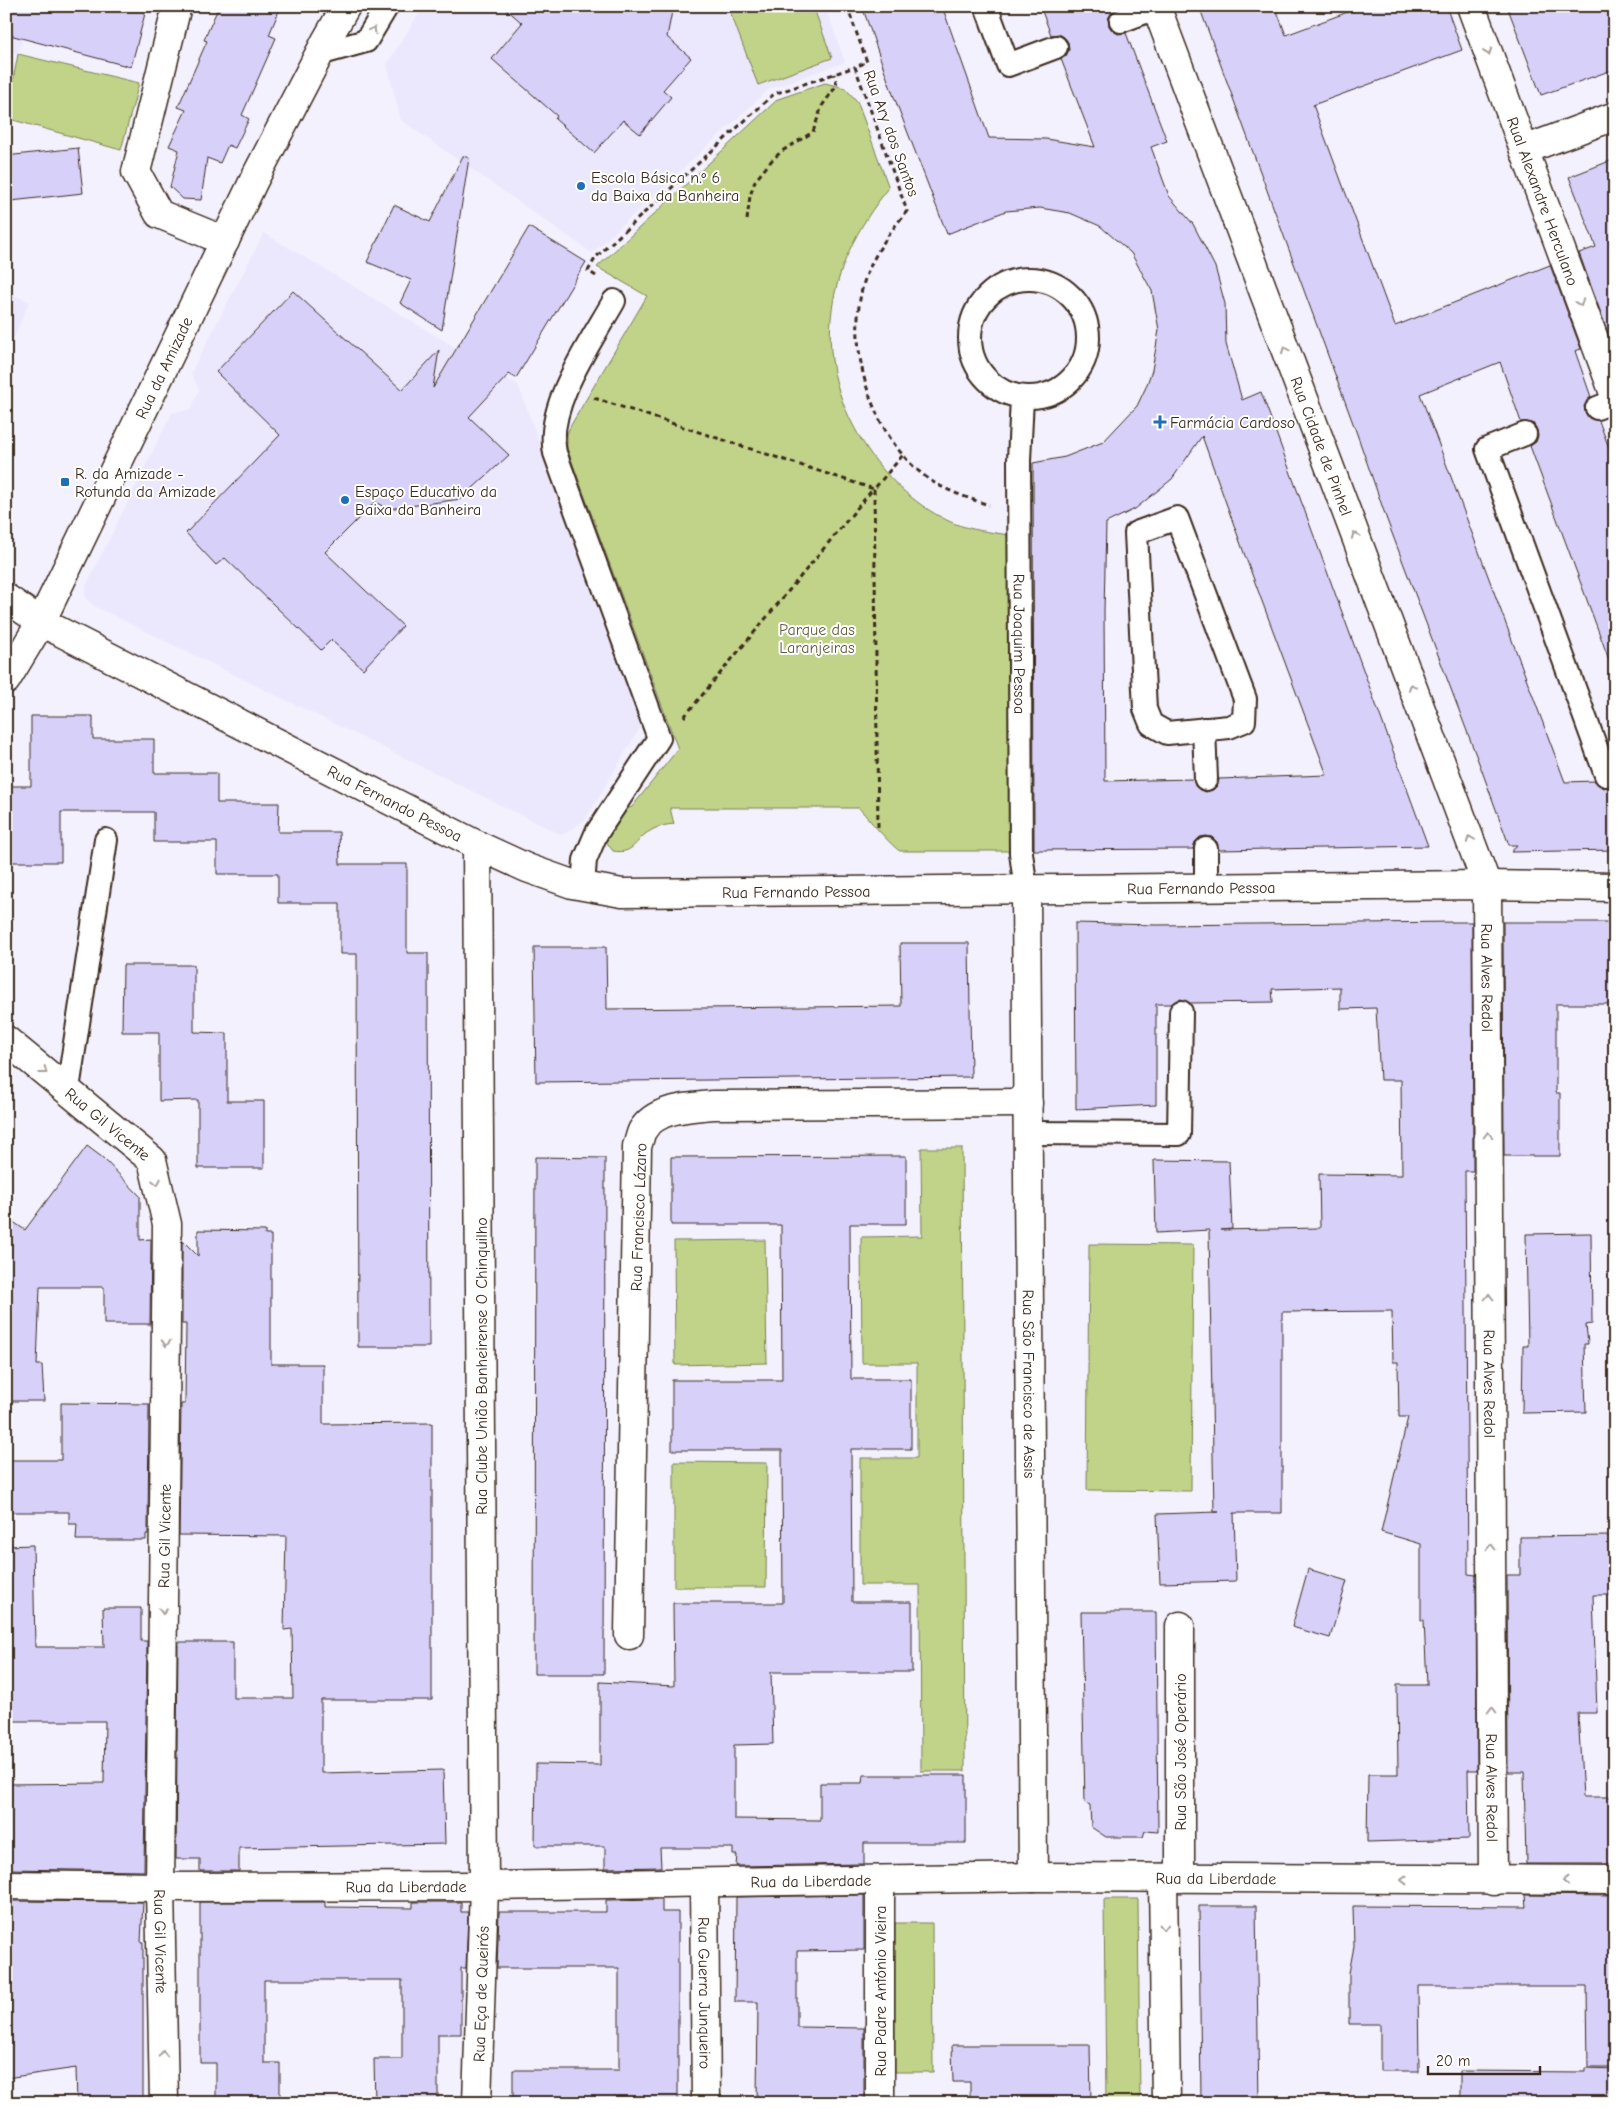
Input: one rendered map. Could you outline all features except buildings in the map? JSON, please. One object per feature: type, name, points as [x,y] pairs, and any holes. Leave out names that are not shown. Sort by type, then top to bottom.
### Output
[{"type":"street","points":[[177,6],[136,172],[159,214],[225,241]]},
{"type":"street","name":"Rua da Amizade","points":[[6,680],[41,622],[225,241],[319,54],[346,6]]},
{"type":"street","name":"Rual Alexandre Herculano","points":[[1471,6],[1524,150],[1609,401]]},
{"type":"street","name":"Rua Cidade de Pinhel","points":[[1156,7],[1487,885]]},
{"type":"street","points":[[1524,150],[1615,116]]},
{"type":"street","name":"Rua Fernando Pessoa","points":[[6,598],[41,622],[478,845],[527,868],[583,886],[622,894],[1487,885],[1615,887]]},
{"type":"street","name":"Rua Clube União Banheirense O Chinquilho","points":[[478,845],[484,1886]]},
{"type":"street","name":"Rua Alves Redol","points":[[1487,885],[1493,1881]]},
{"type":"street","name":"Rua São Francisco de Assis","points":[[1026,890],[1033,1877]]},
{"type":"street","name":"Rua Gil Vicente","points":[[6,1040],[68,1089],[152,1160],[168,1224],[160,1887],[164,2103]]},
{"type":"street","name":"Rua Francisco Lázaro","points":[[630,1635],[637,1146],[642,1131],[653,1120],[668,1112],[684,1107],[713,1105],[1028,1103]]},
{"type":"street","name":"Rua São José Operário","points":[[1166,2103],[1180,1626]]},
{"type":"street","name":"Rua da Liberdade","points":[[6,1885],[160,1887],[484,1886],[1033,1877],[1493,1881],[1615,1880]]},
{"type":"street","name":"Rua Padre António Vieira","points":[[880,1880],[880,2101]]},
{"type":"street","name":"Rua Guerra Junqueiro","points":[[704,1883],[706,2103]]},
{"type":"street","name":"Rua Eça de Queirós","points":[[477,2103],[484,1886]]},
{"type":"lane","points":[[319,54],[366,41],[387,6]]},
{"type":"lane","points":[[986,6],[1008,65],[1056,47]]},
{"type":"lane","points":[[1121,21],[1156,7]]},
{"type":"lane","points":[[1023,279],[1043,280],[1060,287],[1074,300],[1084,317],[1088,337],[1085,357],[1076,375],[1061,388],[1043,396],[1022,398],[1003,392],[987,380],[976,364],[970,346],[970,327],[977,309],[989,294],[1005,284],[1023,279]]},
{"type":"lane","points":[[583,886],[584,860],[596,834],[659,738],[552,442],[561,398],[614,301]]},
{"type":"lane","name":"Rua Joaquim Pessoa","points":[[1022,398],[1020,509],[1021,853],[1026,890]]},
{"type":"lane","points":[[1525,434],[1488,449],[1606,774]]},
{"type":"lane","points":[[1177,518],[1245,699],[1244,721],[1229,727],[1204,729],[1167,733],[1151,724],[1145,709],[1136,533],[1177,518]]},
{"type":"lane","points":[[1204,729],[1206,779]]},
{"type":"lane","points":[[68,1089],[106,840]]},
{"type":"lane","points":[[1206,849],[1206,887]]},
{"type":"lane","points":[[1028,1133],[1179,1134],[1181,1012]]},
{"type":"path","name":"Rua Ary dos Santos","points":[[846,6],[867,62],[855,67],[906,211],[882,242],[864,282],[858,312],[859,358],[865,386],[881,423],[903,455],[932,481],[963,496],[991,505],[1020,509]]},
{"type":"path","points":[[614,301],[620,289],[588,271],[596,257],[774,94],[855,67]]},
{"type":"path","points":[[747,220],[750,196],[755,181],[777,156],[813,132],[822,106],[837,85],[834,74]]},
{"type":"path","points":[[589,396],[874,488]]},
{"type":"path","points":[[678,725],[903,455]]},
{"type":"path","points":[[874,488],[878,827]]},
{"type":"shaded area","points":[[6,6],[24,34],[18,54],[6,51]]},
{"type":"shaded area","name":"Escola Básica n.º 6 da Baixa da Banheira","points":[[424,6],[825,6],[845,62],[769,89],[592,253],[401,120],[387,64]]},
{"type":"shaded area","name":"Espaço Educativo da Baixa da Banheira","points":[[264,233],[518,385],[642,724],[585,820],[562,835],[98,608],[86,599],[86,586],[172,413],[191,409],[199,390],[191,373]]},
{"type":"shaded area","points":[[6,293],[29,301],[6,358]]},
{"type":"green space","points":[[728,6],[813,6],[832,58],[758,85]]},
{"type":"green space","points":[[18,54],[139,83],[121,150],[6,118]]},
{"type":"green space","name":"Parque das Laranjeiras","points":[[825,83],[845,88],[857,101],[889,188],[867,219],[849,250],[838,283],[831,316],[831,350],[837,383],[849,417],[868,450],[885,472],[895,483],[928,510],[953,523],[1009,535],[1010,851],[900,851],[859,808],[670,808],[674,824],[653,829],[626,851],[613,851],[605,840],[623,810],[632,807],[678,749],[567,448],[567,434],[571,425],[647,296],[597,267],[778,99]]},
{"type":"green space","points":[[921,1148],[962,1148],[965,1771],[921,1771],[920,1585],[860,1585],[860,1458],[917,1458],[917,1363],[862,1363],[861,1237],[922,1236]]},
{"type":"green space","points":[[765,1240],[767,1363],[675,1365],[674,1241]]},
{"type":"green space","points":[[1089,1244],[1193,1245],[1191,1491],[1087,1490]]},
{"type":"green space","points":[[674,1462],[767,1463],[766,1587],[674,1587]]},
{"type":"green space","points":[[1104,1899],[1138,1899],[1140,2103],[1106,2103]]},
{"type":"green space","points":[[895,1923],[932,1923],[933,2072],[895,2072]]},
{"type":"place","name":"Escola Básica n.º 6 da Baixa da Banheira","points":[[581,186]]},
{"type":"place","name":"Farmácia Cardoso","points":[[1160,422]]},
{"type":"place","name":"R. da Amizade - Rotunda da Amizade","points":[[65,482]]},
{"type":"place","name":"Espaço Educativo da Baixa da Banheira","points":[[345,500]]}]
